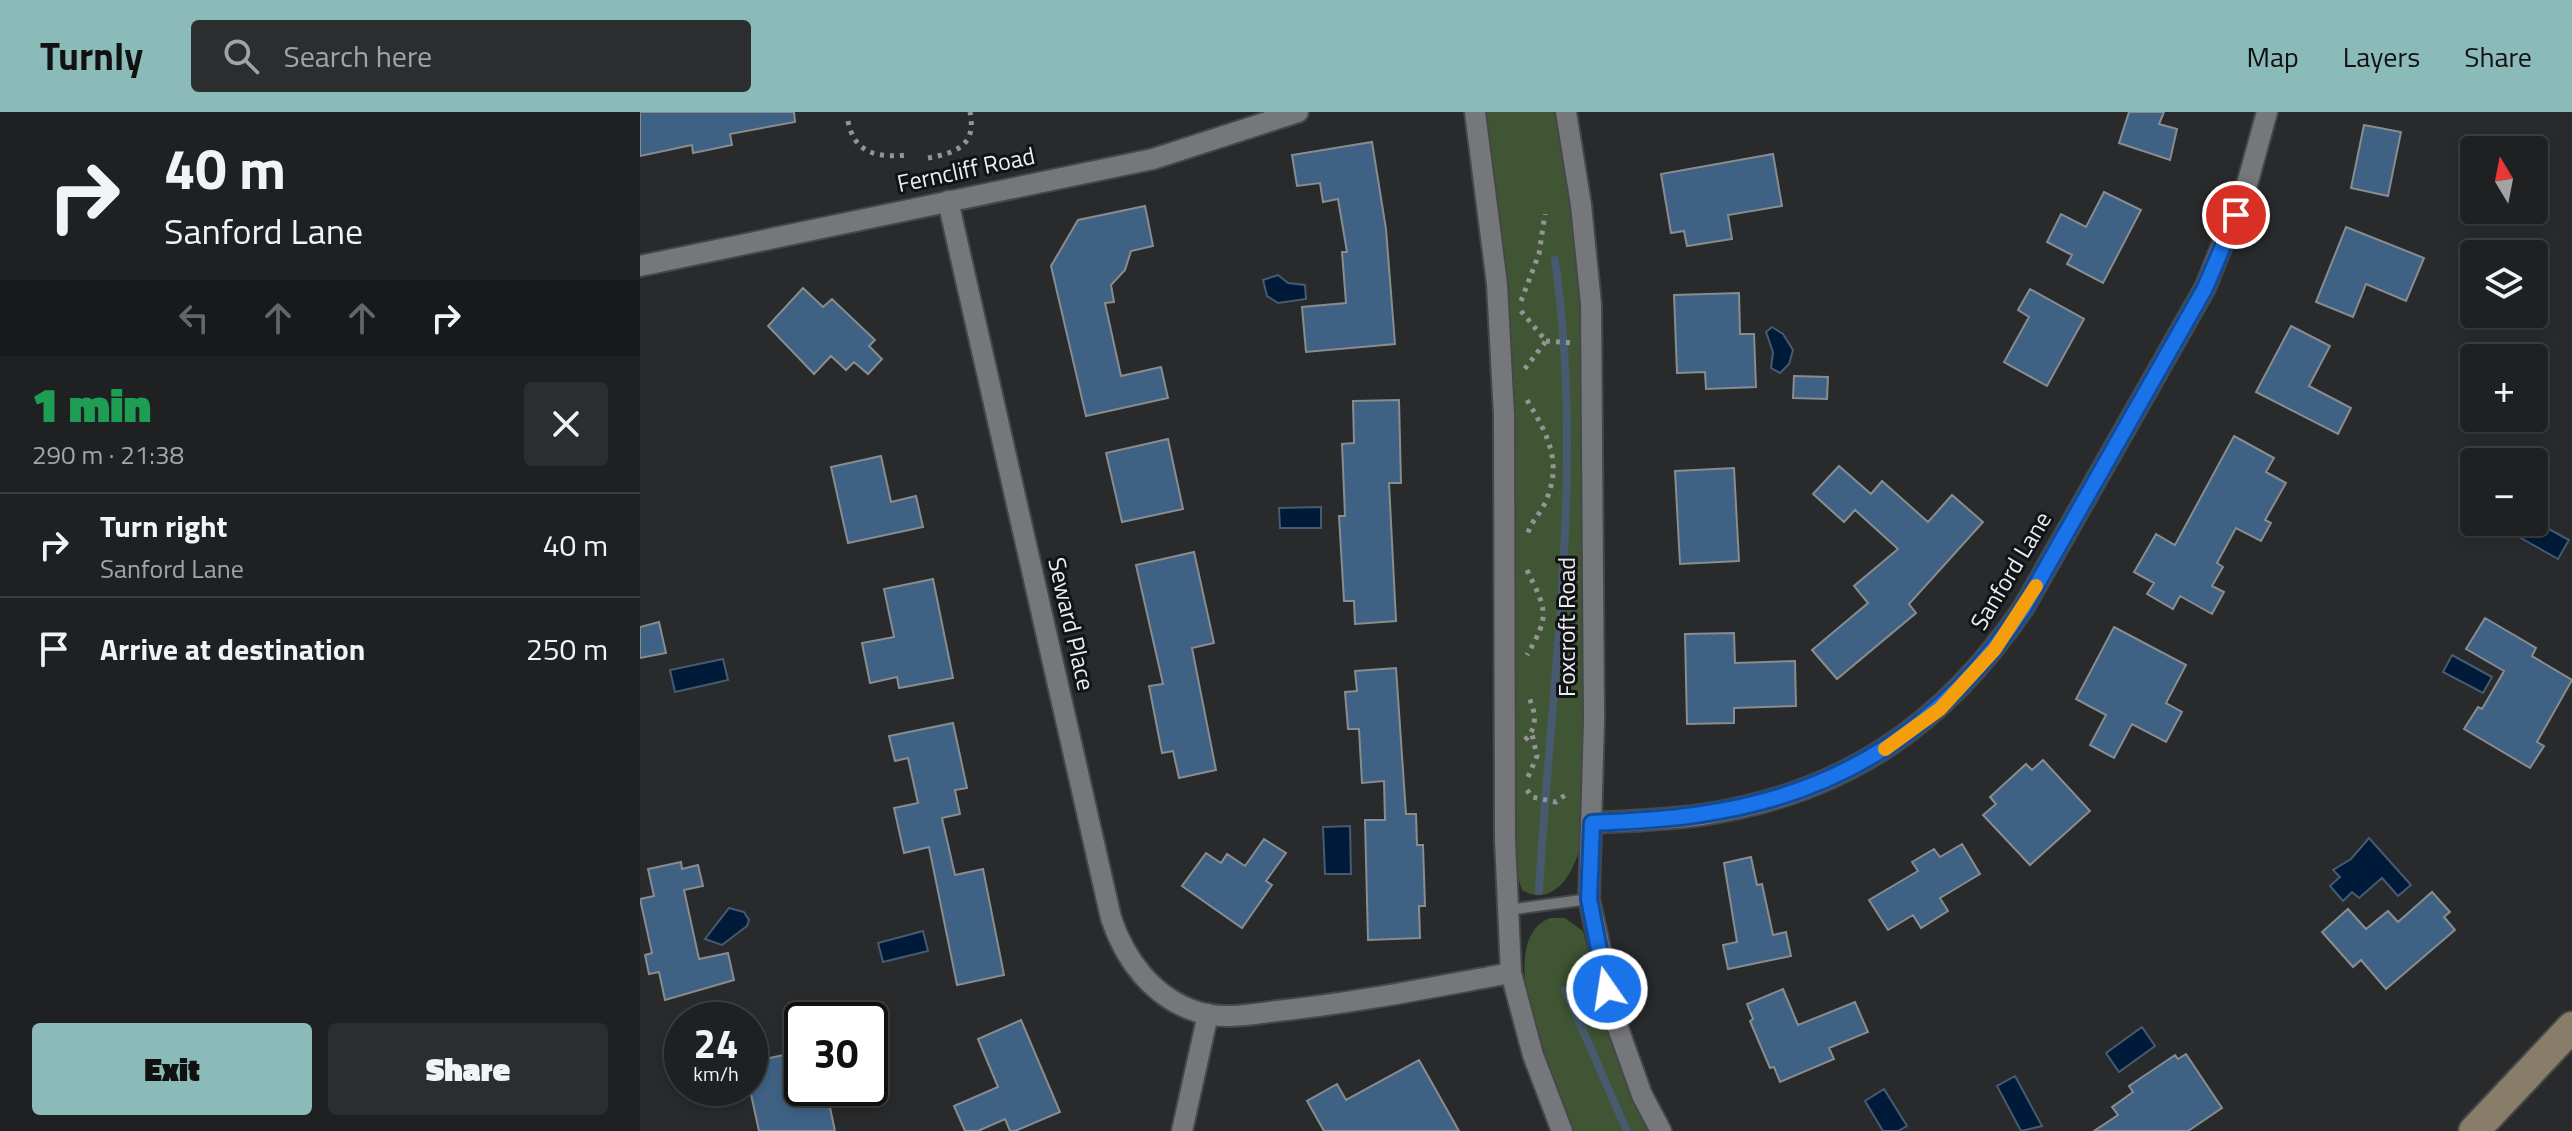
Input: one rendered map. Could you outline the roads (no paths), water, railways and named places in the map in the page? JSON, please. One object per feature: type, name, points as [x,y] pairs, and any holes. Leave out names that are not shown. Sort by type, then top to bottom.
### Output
[{"type":"main road","points":[[2474,1131],[2572,1027]]},
{"type":"street","name":"Ferncliff Road","points":[[640,266],[1153,159],[1298,112]]},
{"type":"street","points":[[1475,112],[1497,284],[1504,415],[1507,910],[1511,973],[1533,1055],[1562,1131]]},
{"type":"street","name":"Foxcroft Road","points":[[1566,112],[1581,205],[1591,304],[1592,823],[1589,899],[1618,1028],[1642,1095],[1661,1131]]},
{"type":"street","name":"Sanford Lane","points":[[1592,823],[1702,814],[1813,786],[1875,756],[1940,709],[1995,649],[2024,607],[2193,310],[2230,232],[2254,165],[2267,112]]},
{"type":"street","name":"Seward Place","points":[[948,201],[1111,918],[1125,953],[1146,979],[1173,1000],[1208,1014],[1229,1016],[1315,1008],[1511,973]]},
{"type":"street","points":[[1182,1131],[1208,1014]]},
{"type":"lane","points":[[1507,910],[1589,899]]},
{"type":"water","points":[[1278,275],[1288,283],[1305,285],[1306,299],[1278,303],[1267,296],[1263,280]]},
{"type":"water","points":[[1772,327],[1783,334],[1793,350],[1789,364],[1780,373],[1771,368],[1773,352],[1766,332]]},
{"type":"water","points":[[1321,507],[1321,528],[1280,528],[1279,508]]},
{"type":"water","points":[[2548,529],[2569,540],[2558,559],[2519,537],[2548,536]]},
{"type":"water","points":[[2452,655],[2492,677],[2483,693],[2443,672]]},
{"type":"water","points":[[723,659],[728,680],[675,692],[670,670]]},
{"type":"water","points":[[1350,826],[1351,874],[1325,874],[1323,827]]},
{"type":"water","points":[[2369,838],[2411,885],[2398,896],[2382,878],[2359,898],[2352,892],[2343,901],[2330,886],[2340,877],[2333,870],[2351,859]]},
{"type":"water","points":[[729,908],[744,912],[749,920],[747,926],[722,945],[705,939]]},
{"type":"water","points":[[923,931],[928,951],[883,962],[878,943]]},
{"type":"water","points":[[2142,1027],[2155,1046],[2119,1072],[2106,1053]]},
{"type":"water","points":[[2015,1076],[2042,1126],[2021,1131],[1997,1086]]},
{"type":"water","points":[[1884,1089],[1907,1126],[1898,1131],[1883,1131],[1865,1101]]},
{"type":"waterway","points":[[1539,891],[1566,496],[1567,417],[1555,260]]},
{"type":"waterway","points":[[1565,990],[1627,1131]]}]
